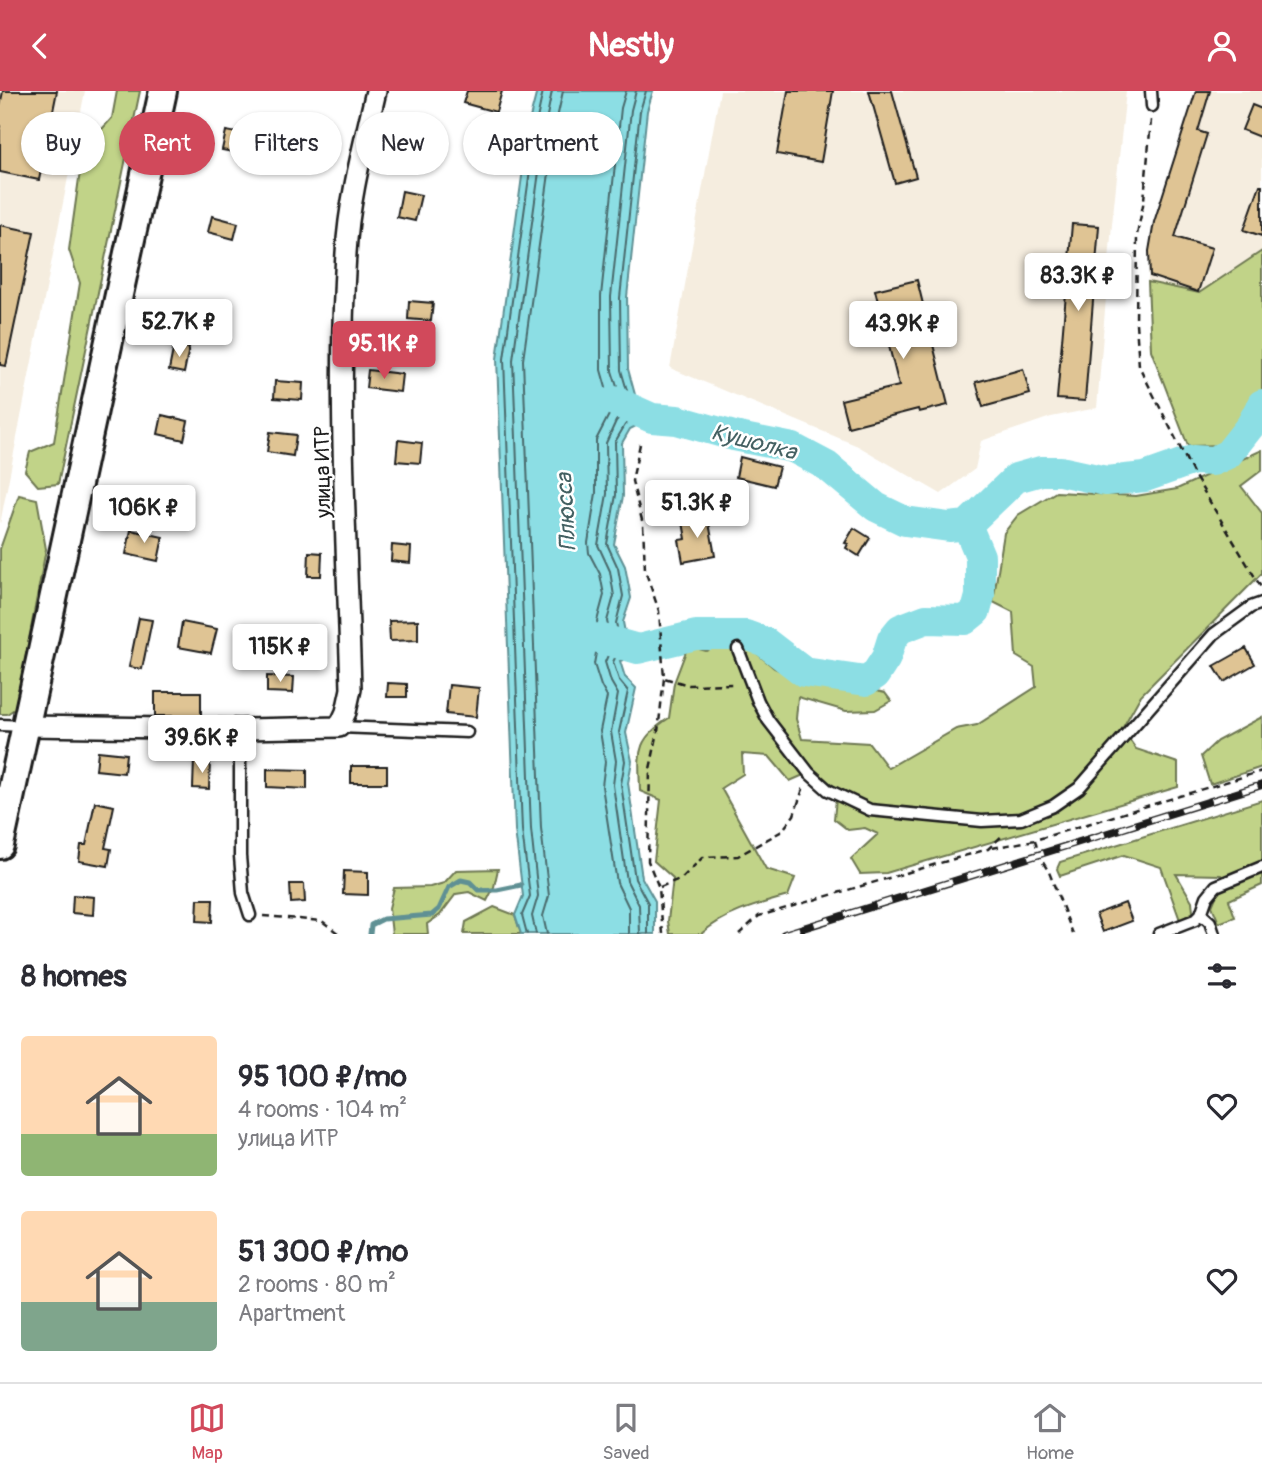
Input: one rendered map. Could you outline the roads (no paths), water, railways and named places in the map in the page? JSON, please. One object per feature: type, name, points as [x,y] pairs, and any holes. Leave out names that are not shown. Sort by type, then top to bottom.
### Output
[{"type":"main road","points":[[0,845],[13,725],[163,91]]},
{"type":"street","name":"улица ИТР","points":[[339,727],[346,712],[351,689],[343,375],[346,251],[355,183],[376,91]]},
{"type":"street","points":[[13,725],[240,729],[339,727]]},
{"type":"lane","points":[[1151,91],[1152,106]]},
{"type":"lane","points":[[737,649],[768,720],[809,773],[828,790],[870,810],[982,821],[1021,819],[1053,806],[1079,788],[1214,633],[1251,607],[1262,603]]},
{"type":"lane","points":[[339,727],[467,732]]},
{"type":"lane","points":[[240,729],[242,881],[250,915]]},
{"type":"lane","points":[[1159,934],[1195,920],[1216,886],[1262,867]]},
{"type":"lane","points":[[1201,914],[1210,922],[1214,934]]},
{"type":"water","name":"Плюсса","points":[[537,91],[653,91],[647,111],[627,297],[628,369],[637,402],[652,418],[630,429],[622,443],[623,496],[614,544],[625,566],[631,598],[623,622],[626,638],[638,649],[632,657],[620,661],[625,677],[636,688],[626,733],[632,761],[628,783],[642,878],[655,901],[655,934],[521,934],[515,915],[523,896],[515,830],[497,359],[522,175],[623,175],[623,112],[532,112]]},
{"type":"waterway","name":"Кушолка","points":[[614,401],[652,418],[677,420],[734,436],[793,448],[827,466],[876,507],[905,521],[949,527],[967,525],[1016,478],[1041,471],[1060,471],[1106,481],[1145,477],[1193,460],[1213,461],[1228,454],[1251,425],[1262,404]]},
{"type":"waterway","name":"Кушолка","points":[[599,638],[638,649],[696,635],[746,635],[765,642],[804,672],[866,681],[875,675],[886,658],[892,639],[900,629],[926,619],[965,620],[976,611],[980,596],[980,556],[967,525]]},
{"type":"waterway","points":[[370,934],[371,925],[383,919],[432,915],[439,909],[449,887],[461,880],[470,882],[478,890],[497,890],[521,885]]},
{"type":"railway","points":[[784,934],[1262,785]]}]
